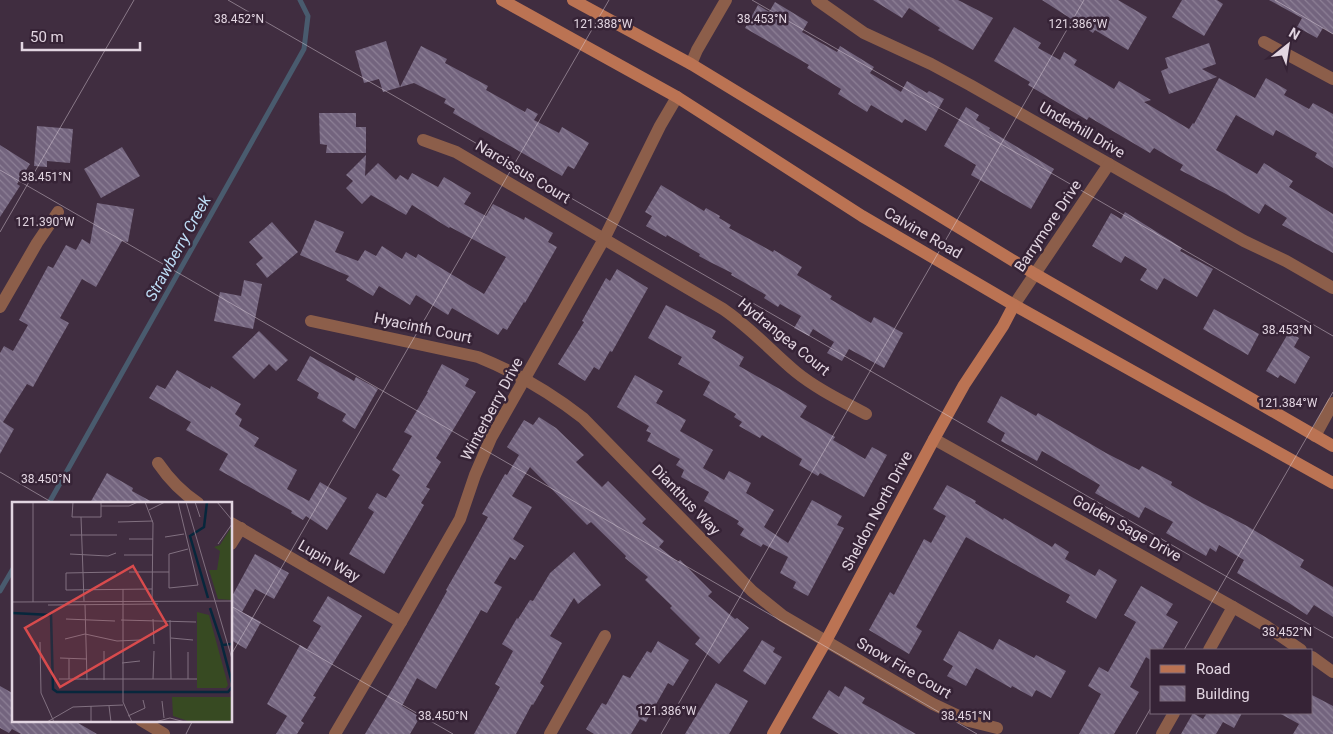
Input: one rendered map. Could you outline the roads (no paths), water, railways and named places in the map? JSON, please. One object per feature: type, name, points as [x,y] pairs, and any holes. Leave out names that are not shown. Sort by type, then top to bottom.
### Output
[{"type":"main road","name":"Calvine Road","points":[[502,0],[677,98],[862,216],[1014,305],[1333,483]]},
{"type":"main road","name":"Calvine Road","points":[[574,0],[691,64],[1035,274],[1333,446]]},
{"type":"main road","name":"Sheldon North Drive","points":[[773,734],[826,641],[964,385],[1003,326],[1014,305]]},
{"type":"street","points":[[691,64],[726,0]]},
{"type":"street","name":"Underhill Drive","points":[[817,0],[864,33],[931,64],[1244,241],[1286,261],[1333,288]]},
{"type":"street","points":[[1264,42],[1333,78]]},
{"type":"street","name":"Winterberry Drive","points":[[334,734],[460,519],[475,475],[492,438],[604,239],[660,126],[677,98]]},
{"type":"street","name":"Narcissus Court","points":[[423,140],[456,152],[604,239]]},
{"type":"street","name":"Barrymore Drive","points":[[1014,305],[1109,164]]},
{"type":"street","points":[[0,307],[36,243],[58,212]]},
{"type":"street","name":"Hydrangea Court","points":[[604,239],[738,319],[812,384],[866,414]]},
{"type":"street","name":"Hyacinth Court","points":[[311,321],[478,357],[495,363],[524,380]]},
{"type":"street","name":"Dianthus Way","points":[[524,380],[569,407],[598,432],[752,591],[782,616],[826,641]]},
{"type":"street","points":[[1315,436],[1333,403]]},
{"type":"street","name":"Golden Sage Drive","points":[[934,439],[1233,607],[1299,649]]},
{"type":"street","points":[[158,463],[181,491],[197,502]]},
{"type":"street","points":[[232,540],[236,525]]},
{"type":"street","name":"Lupin Way","points":[[236,525],[401,622]]},
{"type":"street","points":[[1210,649],[1233,607]]},
{"type":"street","points":[[550,734],[604,636]]},
{"type":"street","name":"Snow Fire Court","points":[[826,641],[933,704],[969,721],[997,728]]},
{"type":"street","points":[[1313,659],[1333,672]]},
{"type":"street","points":[[1162,734],[1173,714]]},
{"type":"street","points":[[144,722],[164,734]]},
{"type":"waterway","name":"Strawberry Creek","points":[[50,502],[304,49],[308,16],[300,0]]},
{"type":"waterway","name":"Strawberry Creek","points":[[0,591],[12,570]]}]
